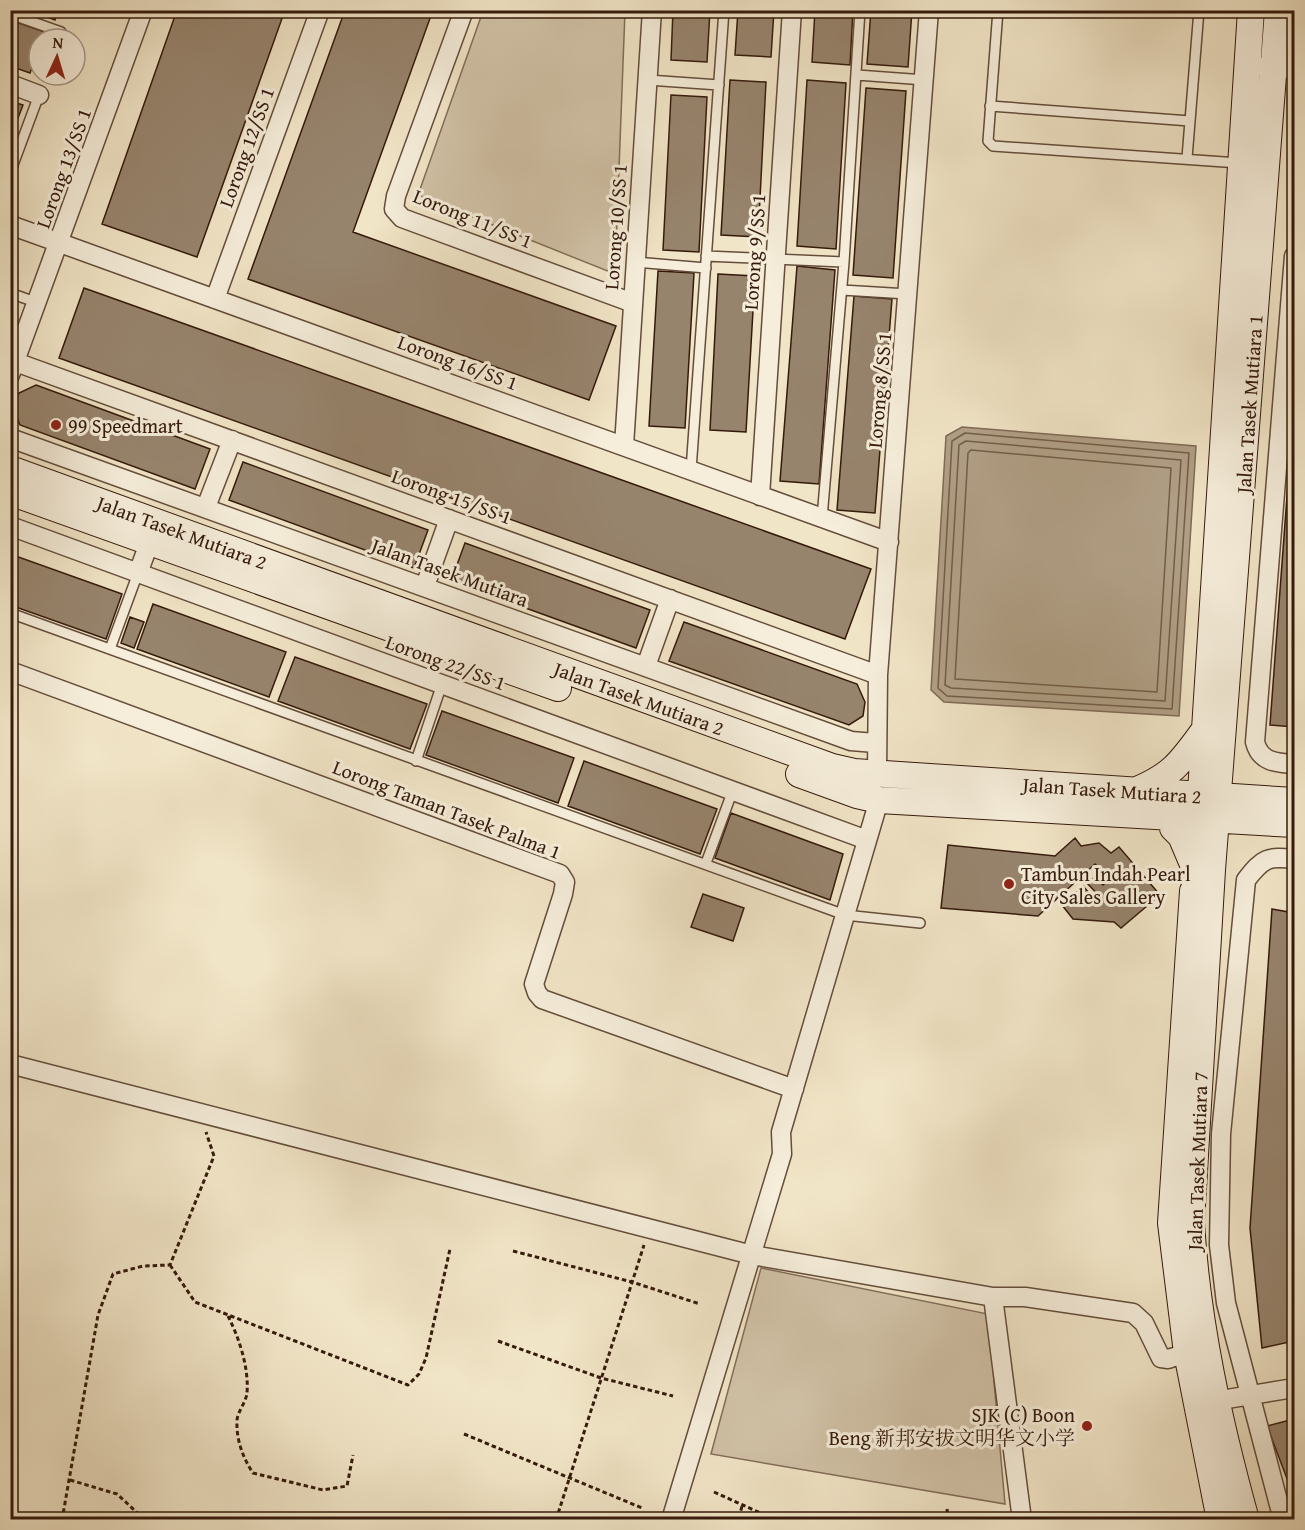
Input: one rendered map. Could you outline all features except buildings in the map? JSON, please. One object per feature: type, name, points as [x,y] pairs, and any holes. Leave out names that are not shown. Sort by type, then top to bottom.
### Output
[{"type":"street","name":"Lorong 13/SS 1","points":[[12,365],[38,303],[143,10]]},
{"type":"street","name":"Lorong 12/SS 1","points":[[215,299],[320,10]]},
{"type":"street","name":"Lorong 11/SS 1","points":[[464,10],[396,196],[394,208],[402,218],[633,303]]},
{"type":"street","name":"Lorong 10/SS 1","points":[[624,446],[652,10]]},
{"type":"street","name":"Lorong 9/SS 1","points":[[760,496],[792,10]]},
{"type":"street","name":"Lorong 8/SS 1","points":[[877,773],[878,675],[929,10]]},
{"type":"street","name":"Jalan Tasek Mutiara 1","points":[[1210,807],[1240,164],[1251,10]]},
{"type":"street","name":"Jalan Tasek Mutiara 1","points":[[1215,729],[1284,68],[1278,10]]},
{"type":"street","points":[[1247,65],[1284,68]]},
{"type":"street","points":[[10,84],[39,95]]},
{"type":"street","name":"Lorong 16/SS 1","points":[[10,225],[889,542]]},
{"type":"street","name":"Jalan Tasek Mutiara 1","points":[[1294,256],[1291,347],[1255,742],[1257,752],[1265,758],[1275,763],[1294,764]]},
{"type":"street","name":"Lorong 15/SS 1","points":[[12,365],[232,440],[878,675]]},
{"type":"street","name":"Jalan Tasek Mutiara","points":[[10,438],[851,741],[876,743]]},
{"type":"street","points":[[206,507],[232,440]]},
{"type":"street","name":"Jalan Tasek Mutiara 2","points":[[11,486],[150,541],[857,795],[879,800],[1135,803],[1210,807],[1280,815],[1294,801]]},
{"type":"street","name":"Jalan Tasek Mutiara 2","points":[[11,486],[832,767],[1135,803]]},
{"type":"street","points":[[425,586],[449,519]]},
{"type":"street","name":"Lorong 22/SS 1","points":[[10,526],[867,840]]},
{"type":"street","points":[[138,573],[150,541]]},
{"type":"street","points":[[646,666],[670,599]]},
{"type":"street","name":"Lorong Taman Tasek Palma 1","points":[[10,671],[560,874],[566,882],[534,984],[542,999],[794,1089]]},
{"type":"street","points":[[1215,729],[1235,770],[1245,783],[1280,815],[1235,837],[1204,870],[1181,836],[1167,821],[1135,803],[1177,767],[1215,729]]},
{"type":"street","points":[[671,1520],[783,1154],[781,1132],[879,800]]},
{"type":"street","name":"Jalan Tasek Mutiara 7","points":[[1210,807],[1171,1223],[1187,1353],[1220,1520]]},
{"type":"street","name":"Jalan Tasek Mutiara 7","points":[[1283,1520],[1248,1396],[1226,1303],[1219,1245],[1221,1134],[1246,880],[1257,866],[1270,857],[1294,859]]},
{"type":"street","name":"Jalan Tasek Mutiara 7","points":[[1204,870],[1191,1222],[1194,1275],[1215,1401],[1246,1520]]},
{"type":"street","points":[[10,1064],[752,1255],[993,1297],[1025,1297],[1133,1313],[1144,1323],[1161,1358],[1168,1359],[1187,1353]]},
{"type":"street","points":[[993,1297],[1022,1520]]},
{"type":"street","points":[[1215,1401],[1294,1388]]},
{"type":"lane","points":[[691,471],[724,10]]},
{"type":"lane","points":[[822,518],[842,290],[860,10]]},
{"type":"lane","points":[[998,10],[988,141],[993,146],[1188,158],[1240,164]]},
{"type":"lane","points":[[1186,10],[1199,11],[1188,158]]},
{"type":"lane","points":[[10,14],[47,27]]},
{"type":"lane","points":[[857,75],[925,80]]},
{"type":"lane","points":[[648,80],[719,85]]},
{"type":"lane","points":[[10,172],[13,156],[39,95]]},
{"type":"lane","points":[[990,106],[1190,121]]},
{"type":"lane","points":[[706,256],[844,262]]},
{"type":"lane","points":[[635,262],[705,267]]},
{"type":"lane","points":[[842,290],[909,294]]},
{"type":"lane","points":[[10,293],[38,303]]},
{"type":"lane","points":[[110,649],[138,573]]},
{"type":"lane","points":[[10,613],[845,915],[920,923]]},
{"type":"lane","points":[[416,761],[442,684]]},
{"type":"lane","points":[[705,863],[733,790]]},
{"type":"path","points":[[170,1265],[214,1156],[200,1113]]},
{"type":"path","points":[[556,1520],[650,1228]]},
{"type":"path","points":[[170,1265],[195,1302],[408,1385],[419,1374],[426,1358],[450,1249]]},
{"type":"path","points":[[513,1251],[632,1282],[700,1304]]},
{"type":"path","points":[[62,1520],[98,1316],[113,1274],[144,1266],[170,1265]]},
{"type":"path","points":[[227,1314],[240,1339],[247,1394],[237,1419],[242,1456],[253,1473],[323,1490],[335,1488],[346,1486],[353,1455]]},
{"type":"path","points":[[498,1341],[601,1378],[673,1396]]},
{"type":"path","points":[[464,1434],[642,1508]]},
{"type":"path","points":[[70,1480],[117,1494],[145,1520]]},
{"type":"path","points":[[714,1492],[776,1520]]},
{"type":"path","points":[[739,1518],[742,1506]]},
{"type":"path","points":[[947,1509],[948,1520]]},
{"type":"shaded area","points":[[483,11],[625,11],[615,274],[418,195]]},
{"type":"shaded area","points":[[761,1268],[988,1314],[1005,1504],[711,1454]]},
{"type":"water","points":[[962,427],[1196,446],[1179,716],[944,702],[931,690],[946,436]]},
{"type":"place","name":"99 Speedmart","points":[[56,425]]},
{"type":"place","name":"Tambun Indah Pearl City Sales Gallery","points":[[1009,884]]},
{"type":"place","name":"SJK (C) Boon Beng 新邦安拔文明华文小学","points":[[1087,1426]]}]
